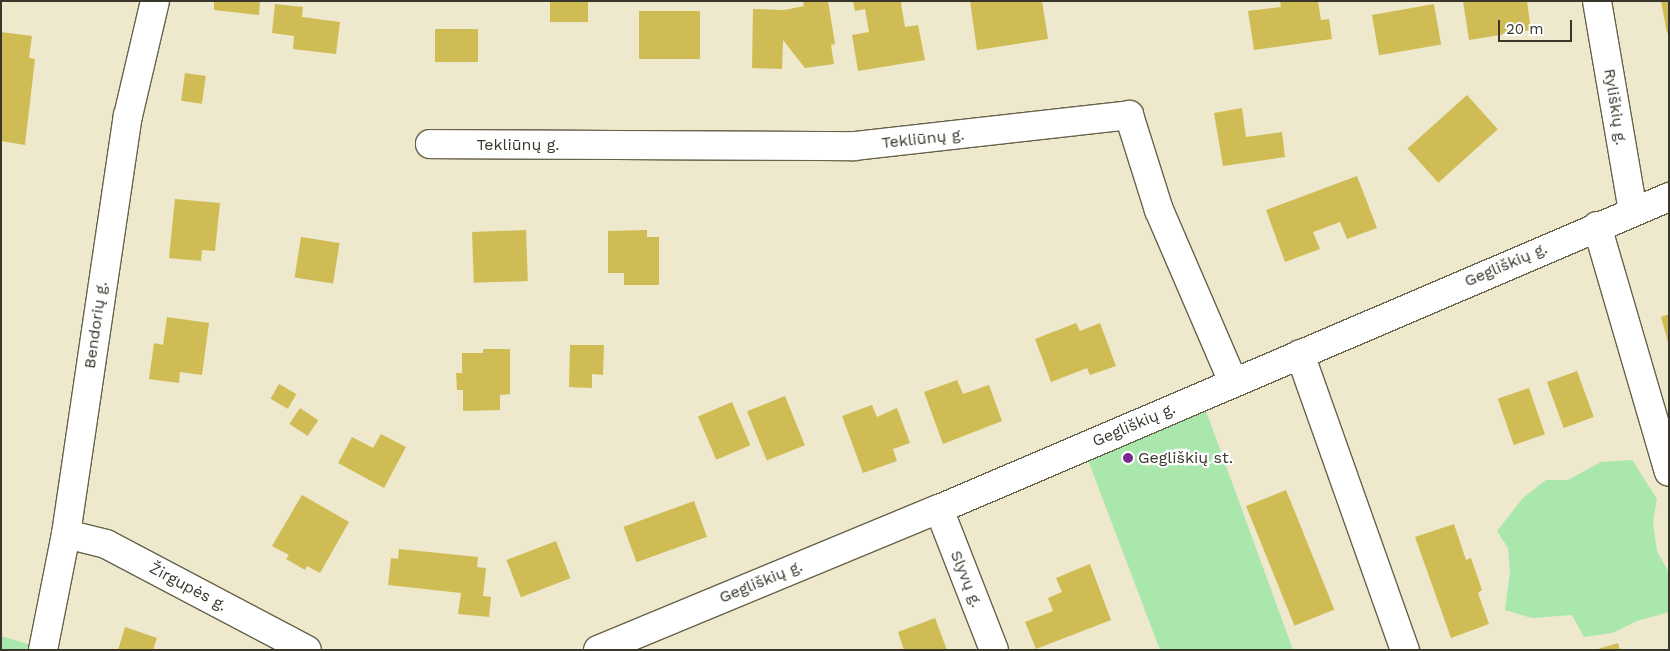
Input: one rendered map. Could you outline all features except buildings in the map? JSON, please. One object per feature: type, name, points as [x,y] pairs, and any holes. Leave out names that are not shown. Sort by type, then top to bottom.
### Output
[{"type":"street","name":"Bendorių g.","points":[[43,650],[66,534],[128,116],[155,1]]},
{"type":"street","name":"Ryliškių g.","points":[[1598,1],[1632,212]]},
{"type":"street","name":"Tekliūnų g.","points":[[430,144],[854,146],[1129,116],[1160,210],[1233,382]]},
{"type":"street","name":"Gegliškių g.","points":[[598,650],[939,509],[1597,226],[1669,197]]},
{"type":"street","points":[[1597,226],[1669,472]]},
{"type":"street","points":[[1300,354],[1405,650]]},
{"type":"street","name":"Slyvų g.","points":[[939,509],[994,650]]},
{"type":"street","name":"Žirgupės g.","points":[[66,534],[106,544],[308,650]]},
{"type":"green space","points":[[1206,411],[1293,650],[1160,650],[1088,460]]},
{"type":"green space","points":[[1632,460],[1657,499],[1653,522],[1657,551],[1669,573],[1669,612],[1637,621],[1612,633],[1584,637],[1572,615],[1532,618],[1505,610],[1510,572],[1508,548],[1497,531],[1523,498],[1546,480],[1568,480],[1601,462]]},
{"type":"green space","points":[[1,636],[31,645],[30,650],[1,650]]},
{"type":"place","name":"Gegliškių st.","points":[[1128,458]]}]
